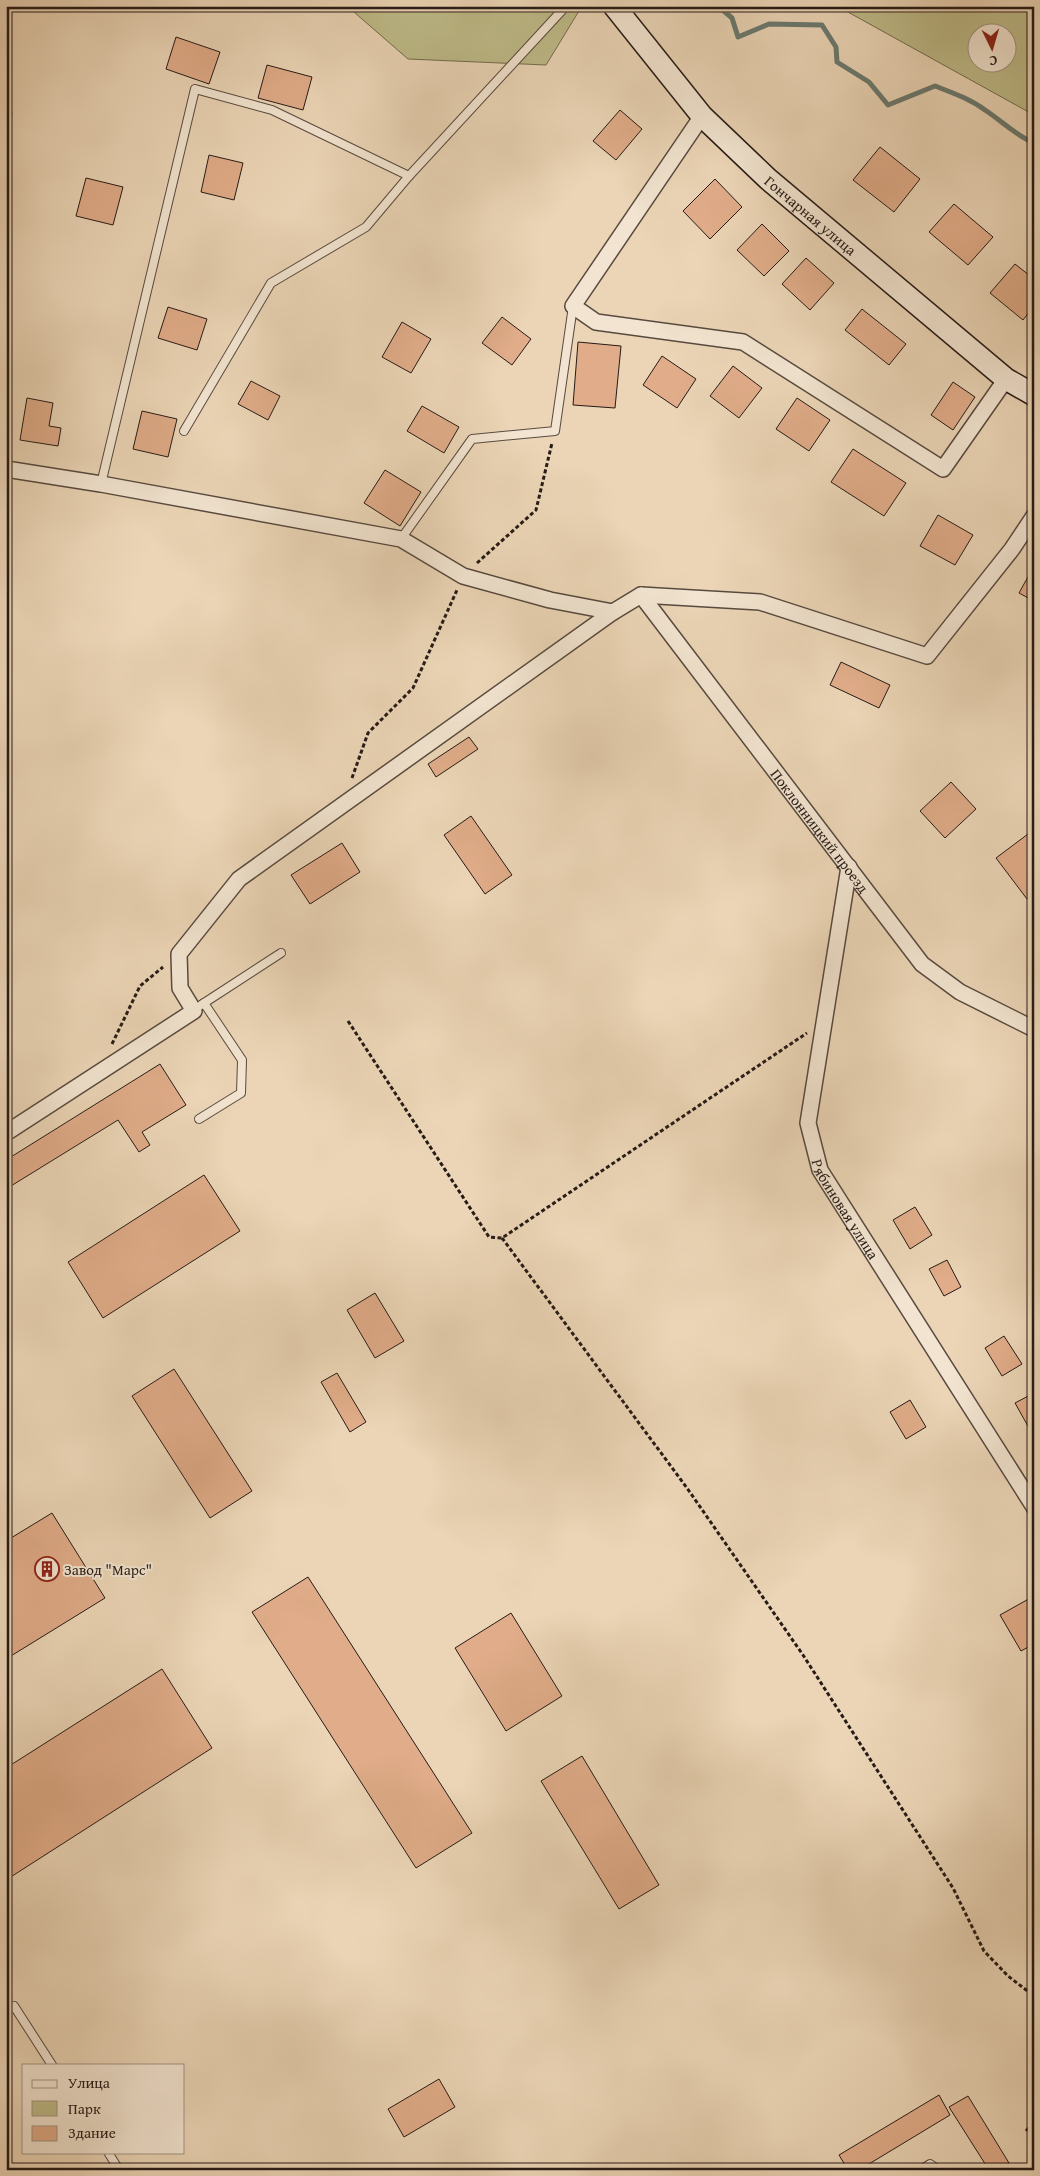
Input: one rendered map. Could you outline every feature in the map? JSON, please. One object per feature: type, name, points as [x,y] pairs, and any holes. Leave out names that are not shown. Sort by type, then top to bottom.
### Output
[{"type":"street","name":"Гончарная улица","points":[[614,6],[702,116],[768,179],[1006,379],[1034,395]]},
{"type":"street","points":[[702,116],[573,306],[596,322],[744,342],[943,469],[1006,379]]},
{"type":"street","points":[[6,469],[101,484],[401,539],[463,576],[550,600],[613,612]]},
{"type":"street","points":[[6,1133],[199,1007],[180,988],[179,954],[239,879],[344,802],[613,612],[641,595],[760,602],[928,656],[1012,549],[1034,516]]},
{"type":"street","name":"Поклонницкий проезд","points":[[641,595],[922,964],[960,992],[1034,1029]]},
{"type":"street","name":"Рябиновая улица","points":[[849,867],[808,1123],[820,1170],[1034,1508]]},
{"type":"lane","points":[[184,431],[271,283],[366,227],[409,176],[566,6]]},
{"type":"lane","points":[[101,484],[194,89],[272,110],[409,176]]},
{"type":"lane","points":[[401,539],[472,439],[555,431],[573,306]]},
{"type":"lane","points":[[199,1119],[241,1093],[242,1060],[199,1007],[281,953]]},
{"type":"lane","points":[[6,2011],[14,2006],[51,2064]]},
{"type":"lane","points":[[109,2154],[119,2170]]},
{"type":"lane","points":[[921,2170],[930,2164],[938,2170]]},
{"type":"path","points":[[344,802],[368,733],[413,688],[463,576],[536,510],[555,431]]},
{"type":"path","points":[[99,1073],[140,986],[179,954]]},
{"type":"path","points":[[348,1021],[490,1237],[502,1238],[824,1021]]},
{"type":"path","points":[[502,1238],[688,1488],[804,1656],[953,1888],[984,1950],[1008,1976],[1034,1996]]},
{"type":"path","points":[[1026,2131],[1034,2121]]},
{"type":"green space","points":[[347,6],[582,6],[546,65],[408,59]]},
{"type":"green space","points":[[837,6],[1034,6],[1034,115]]},
{"type":"building","points":[[176,37],[220,52],[209,84],[166,69]]},
{"type":"building","points":[[267,65],[312,77],[303,110],[258,98]]},
{"type":"building","points":[[620,110],[642,129],[616,160],[593,141]]},
{"type":"building","points":[[6,112],[12,113],[7,152],[6,152]]},
{"type":"building","points":[[880,147],[920,179],[894,212],[853,180]]},
{"type":"building","points":[[209,155],[243,163],[234,200],[201,192]]},
{"type":"building","points":[[86,178],[123,187],[113,225],[76,216]]},
{"type":"building","points":[[715,179],[742,207],[710,239],[683,211]]},
{"type":"building","points":[[954,204],[993,237],[968,265],[929,232]]},
{"type":"building","points":[[762,224],[789,251],[764,276],[737,250]]},
{"type":"building","points":[[806,258],[834,283],[810,310],[782,284]]},
{"type":"building","points":[[1015,264],[1034,279],[1034,306],[1023,320],[990,293]]},
{"type":"building","points":[[168,307],[207,319],[197,350],[158,338]]},
{"type":"building","points":[[862,309],[906,344],[889,365],[845,330]]},
{"type":"building","points":[[502,317],[531,339],[512,365],[482,343]]},
{"type":"building","points":[[402,322],[431,339],[411,373],[382,357]]},
{"type":"building","points":[[578,342],[621,346],[615,408],[573,405]]},
{"type":"building","points":[[662,356],[696,379],[677,408],[643,385]]},
{"type":"building","points":[[733,366],[762,388],[739,418],[710,396]]},
{"type":"building","points":[[251,381],[280,396],[268,420],[238,404]]},
{"type":"building","points":[[953,382],[975,397],[953,430],[931,415]]},
{"type":"building","points":[[27,398],[53,403],[49,426],[61,428],[58,446],[20,440]]},
{"type":"building","points":[[797,398],[830,420],[809,451],[776,429]]},
{"type":"building","points":[[422,406],[459,427],[444,453],[407,431]]},
{"type":"building","points":[[142,411],[177,419],[168,457],[133,449]]},
{"type":"building","points":[[853,449],[906,483],[884,516],[831,482]]},
{"type":"building","points":[[385,470],[421,492],[400,526],[364,503]]},
{"type":"building","points":[[938,515],[973,535],[955,565],[920,546]]},
{"type":"building","points":[[1034,566],[1034,601],[1019,593]]},
{"type":"building","points":[[841,662],[890,685],[879,708],[830,685]]},
{"type":"building","points":[[469,737],[478,749],[436,777],[428,764]]},
{"type":"building","points":[[951,782],[976,809],[945,838],[920,811]]},
{"type":"building","points":[[471,816],[512,875],[485,894],[444,835]]},
{"type":"building","points":[[1032,831],[1034,834],[1034,895],[1027,899],[996,858]]},
{"type":"building","points":[[342,843],[360,872],[310,904],[291,875]]},
{"type":"building","points":[[160,1064],[186,1105],[142,1132],[150,1145],[139,1152],[118,1120],[6,1189],[6,1160]]},
{"type":"building","points":[[204,1175],[240,1231],[103,1318],[68,1262]]},
{"type":"building","points":[[915,1207],[932,1235],[910,1249],[893,1220]]},
{"type":"building","points":[[947,1260],[961,1287],[944,1296],[929,1269]]},
{"type":"building","points":[[375,1293],[404,1341],[375,1358],[347,1310]]},
{"type":"building","points":[[1004,1336],[1022,1364],[1002,1376],[985,1348]]},
{"type":"building","points":[[174,1369],[252,1491],[210,1518],[132,1396]]},
{"type":"building","points":[[337,1373],[366,1422],[350,1432],[321,1382]]},
{"type":"building","points":[[1034,1393],[1034,1425],[1029,1428],[1015,1403]]},
{"type":"building","points":[[910,1400],[926,1427],[906,1439],[890,1412]]},
{"type":"building","name":"Завод \"Марс\"","points":[[52,1513],[105,1598],[6,1659],[6,1541]]},
{"type":"building","points":[[308,1577],[472,1833],[416,1868],[252,1612]]},
{"type":"building","points":[[1034,1596],[1034,1644],[1021,1651],[1000,1615]]},
{"type":"building","points":[[511,1613],[562,1696],[506,1731],[455,1648]]},
{"type":"building","points":[[162,1669],[212,1748],[6,1880],[6,1768]]},
{"type":"building","points":[[582,1756],[659,1885],[619,1909],[541,1781]]},
{"type":"building","points":[[439,2079],[455,2107],[404,2137],[388,2109]]},
{"type":"building","points":[[939,2095],[950,2115],[859,2170],[848,2170],[839,2155]]},
{"type":"building","points":[[968,2096],[1009,2163],[998,2170],[989,2170],[949,2107]]},
{"type":"waterway","points":[[718,6],[732,18],[738,37],[769,24],[822,25],[836,47],[837,62],[869,82],[888,105],[935,86],[961,96],[1034,143]]},
{"type":"place","name":"Завод \"Марс\"","points":[[47,1569]]}]
